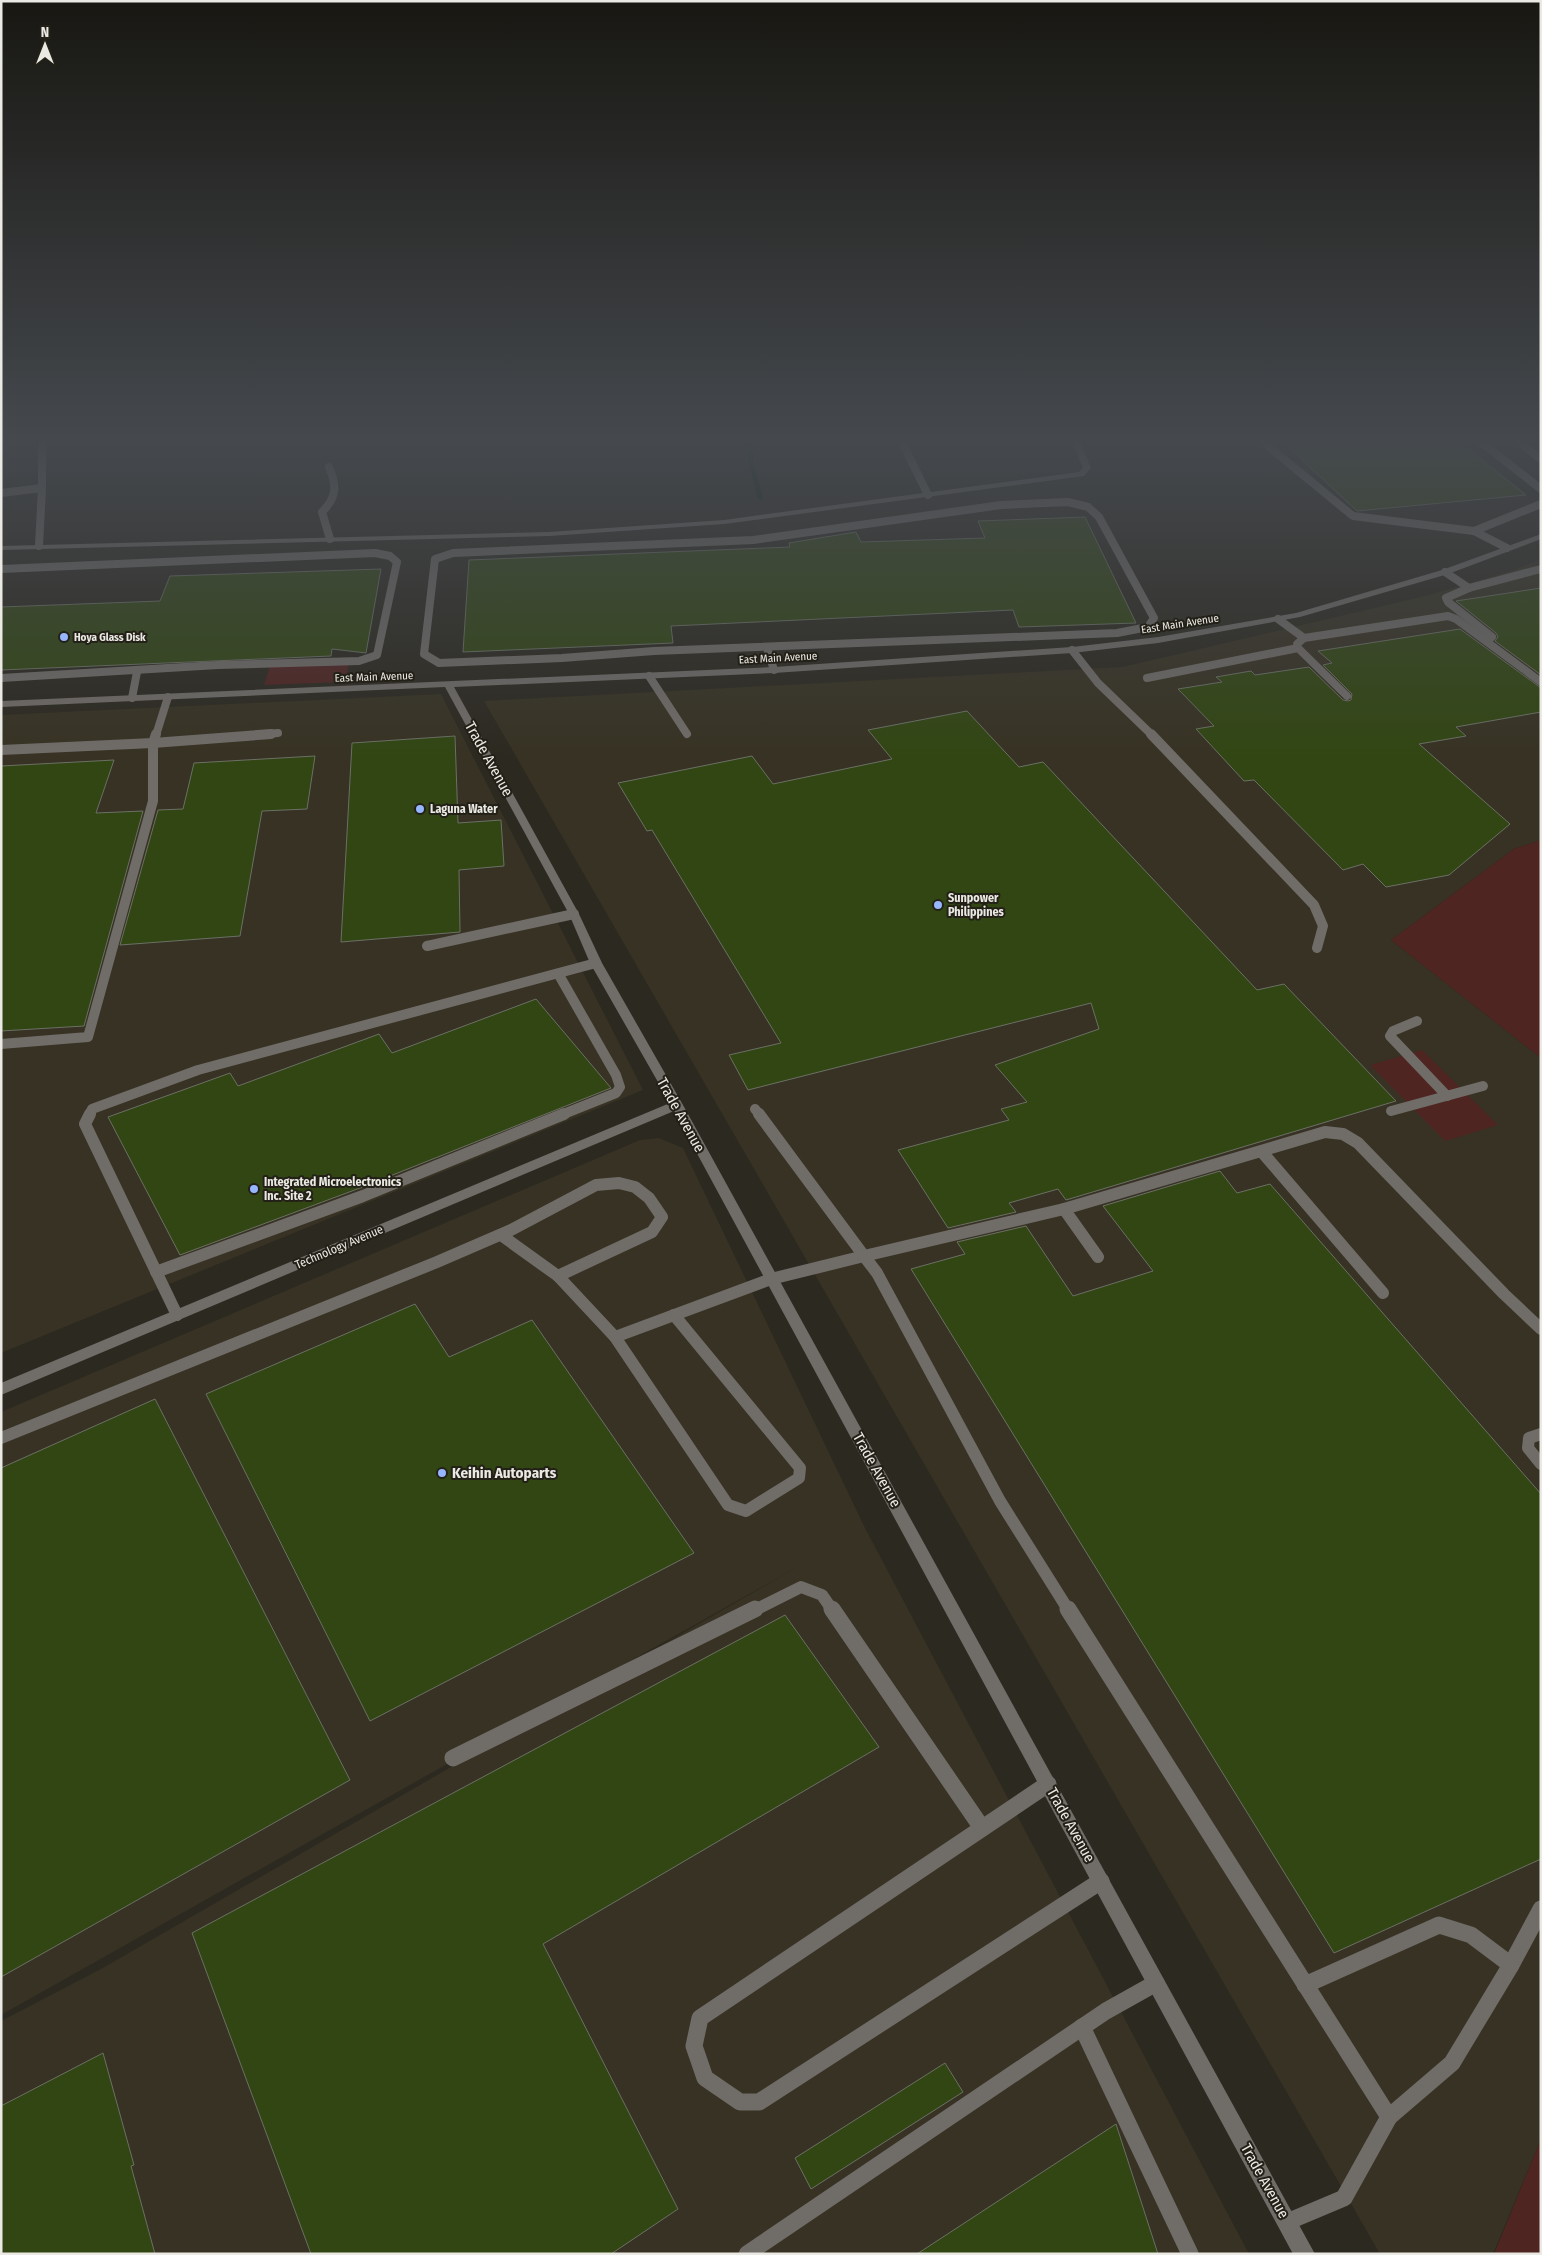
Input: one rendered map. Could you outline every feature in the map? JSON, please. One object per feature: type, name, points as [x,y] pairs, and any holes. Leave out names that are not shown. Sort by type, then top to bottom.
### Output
[{"type":"street","points":[[1,548],[16,547]]},
{"type":"street","name":"East Main Avenue","points":[[1,704],[449,686],[774,670],[1072,650],[1158,640],[1278,619],[1445,572],[1506,548]]},
{"type":"street","name":"Trade Avenue","points":[[449,686],[574,914],[596,963],[677,1105],[1305,2254]]},
{"type":"street","name":"Technology Avenue","points":[[1,1389],[677,1105]]},
{"type":"lane","points":[[572,547],[453,552],[435,560],[424,654],[439,663],[562,658],[654,651],[1117,633],[1148,627],[1154,618],[1115,547]]},
{"type":"lane","points":[[1,569],[375,552],[390,556],[397,562],[377,655],[359,661],[218,665],[137,672],[1,678]]},
{"type":"lane","points":[[1541,569],[1469,588],[1446,598],[1448,602],[1541,675]]},
{"type":"lane","points":[[1445,572],[1469,588]]},
{"type":"lane","points":[[1298,648],[1297,644],[1304,638],[1448,616],[1456,619],[1541,682]]},
{"type":"lane","points":[[1278,619],[1304,638]]},
{"type":"lane","points":[[767,648],[774,670]]},
{"type":"lane","points":[[1147,678],[1298,648]]},
{"type":"lane","points":[[1298,648],[1347,696]]},
{"type":"lane","points":[[1072,650],[1085,671],[1096,683],[1129,711],[1314,905],[1323,918],[1324,932],[1317,948]]},
{"type":"lane","points":[[132,698],[137,672]]},
{"type":"lane","points":[[649,676],[687,734]]},
{"type":"lane","points":[[1,1044],[88,1037],[153,801],[153,743],[168,697]]},
{"type":"lane","points":[[1,750],[153,743],[278,733]]},
{"type":"lane","points":[[427,946],[574,914]]},
{"type":"lane","points":[[177,1315],[85,1124],[92,1109],[198,1070],[559,975],[596,963]]},
{"type":"lane","points":[[156,1272],[363,1196],[616,1093],[620,1087],[616,1075],[559,975]]},
{"type":"lane","points":[[1417,1021],[1393,1031],[1390,1036],[1448,1096]]},
{"type":"lane","points":[[1391,1111],[1483,1086]]},
{"type":"lane","points":[[755,1109],[877,1273],[1000,1501],[1389,2117]]},
{"type":"lane","points":[[615,1337],[771,1278],[1064,1209],[1325,1132],[1343,1134],[1358,1143],[1504,1294],[1541,1328]]},
{"type":"lane","points":[[1262,1152],[1383,1293]]},
{"type":"lane","points":[[1,1438],[500,1235],[596,1185],[612,1183],[636,1185],[656,1206],[662,1217],[652,1232],[558,1276]]},
{"type":"lane","points":[[1064,1209],[1098,1257]]},
{"type":"lane","points":[[500,1235],[558,1276],[615,1337],[722,1497],[728,1504],[746,1511],[799,1478],[800,1468],[674,1314]]},
{"type":"lane","points":[[1541,1434],[1529,1438],[1528,1448],[1541,1464]]},
{"type":"lane","points":[[453,1758],[801,1587],[822,1595],[982,1828]]},
{"type":"lane","points":[[1048,1784],[700,2018],[694,2046],[705,2078],[740,2102],[759,2102],[1101,1881]]},
{"type":"lane","points":[[1287,2222],[1344,2198],[1389,2117],[1452,2063],[1511,1965],[1541,1909]]},
{"type":"lane","points":[[1305,1986],[1439,1925],[1471,1935],[1511,1965]]},
{"type":"lane","points":[[747,2254],[1106,2011],[1156,1983]]},
{"type":"lane","points":[[1082,2028],[1190,2254]]},
{"type":"shaded area","name":"Sunpower Philippines","points":[[1541,559],[1541,840],[1514,849],[1391,940],[1541,1058],[1541,2139],[1493,2254],[1380,2254],[484,701],[1123,667],[1430,595],[1516,569]]},
{"type":"shaded area","points":[[349,663],[345,682],[264,685],[270,666]]},
{"type":"shaded area","points":[[441,694],[643,1090],[1,1353],[1,715]]},
{"type":"shaded area","points":[[1541,840],[1541,1058],[1391,940],[1514,849]]},
{"type":"shaded area","points":[[1422,1050],[1498,1125],[1445,1141],[1370,1065]]},
{"type":"shaded area","points":[[659,1138],[683,1148],[865,1528],[1249,2254],[1,2254],[1,2021],[101,1969],[801,1565],[1,2015],[1,1412],[640,1140]]},
{"type":"shaded area","points":[[1541,2139],[1541,2254],[1494,2254]]},
{"type":"building","points":[[784,547],[1100,547],[1136,623],[1019,627],[1013,610],[671,626],[673,643],[463,652],[469,560]]},
{"type":"building","points":[[381,569],[366,653],[332,649],[331,656],[1,670],[1,607],[160,601],[170,576]]},
{"type":"building","points":[[1541,588],[1541,675],[1495,641],[1498,637],[1496,633],[1456,601]]},
{"type":"building","points":[[1460,629],[1541,688],[1541,712],[1456,727],[1466,736],[1419,744],[1510,824],[1449,875],[1386,887],[1363,864],[1343,870],[1254,780],[1244,781],[1196,729],[1214,726],[1178,689],[1222,682],[1216,677],[1251,671],[1255,675],[1309,667],[1343,700],[1348,701],[1351,700],[1352,694],[1323,665],[1332,663],[1318,651]]},
{"type":"building","name":"Sunpower Philippines","points":[[967,711],[1019,767],[1043,762],[1257,990],[1284,984],[1396,1101],[1066,1200],[1058,1189],[1009,1203],[1016,1212],[948,1228],[898,1150],[1009,1120],[1001,1109],[1027,1102],[995,1065],[1099,1029],[1091,1003],[748,1090],[729,1055],[781,1043],[652,830],[647,831],[618,783],[752,756],[773,784],[892,759],[868,730]]},
{"type":"building","name":"Laguna Water","points":[[455,736],[458,823],[501,820],[504,866],[459,870],[460,932],[341,942],[352,743]]},
{"type":"building","points":[[315,756],[307,809],[262,811],[240,936],[120,945],[158,810],[183,809],[194,763]]},
{"type":"building","points":[[114,760],[96,813],[143,811],[84,1026],[1,1031],[1,766]]},
{"type":"building","name":"Integrated Microelectronics Inc. Site 2","points":[[536,999],[611,1088],[360,1188],[180,1255],[108,1117],[230,1073],[238,1086],[379,1034],[392,1053]]},
{"type":"building","points":[[1220,1171],[1237,1193],[1270,1184],[1541,1494],[1541,1859],[1334,1953],[911,1269],[965,1254],[957,1242],[1026,1226],[1073,1296],[1153,1271],[1103,1206]]},
{"type":"building","name":"Keihin Autoparts","points":[[415,1304],[449,1357],[532,1320],[694,1553],[370,1721],[206,1394]]},
{"type":"building","points":[[155,1399],[350,1780],[1,1977],[1,1468]]},
{"type":"building","points":[[785,1615],[879,1747],[543,1944],[678,2209],[611,2254],[311,2254],[192,1933]]},
{"type":"building","points":[[103,2053],[134,2165],[131,2166],[155,2254],[1,2254],[1,2106]]},
{"type":"building","points":[[945,2063],[963,2092],[811,2189],[795,2158]]},
{"type":"building","points":[[1116,2124],[1158,2254],[917,2254]]},
{"type":"place","name":"Hoya Glass Disk","points":[[64,637]]},
{"type":"place","name":"Laguna Water","points":[[420,809]]},
{"type":"place","name":"Sunpower Philippines","points":[[938,905]]},
{"type":"place","name":"Integrated Microelectronics Inc. Site 2","points":[[254,1189]]},
{"type":"place","name":"Keihin Autoparts","points":[[442,1473]]}]
